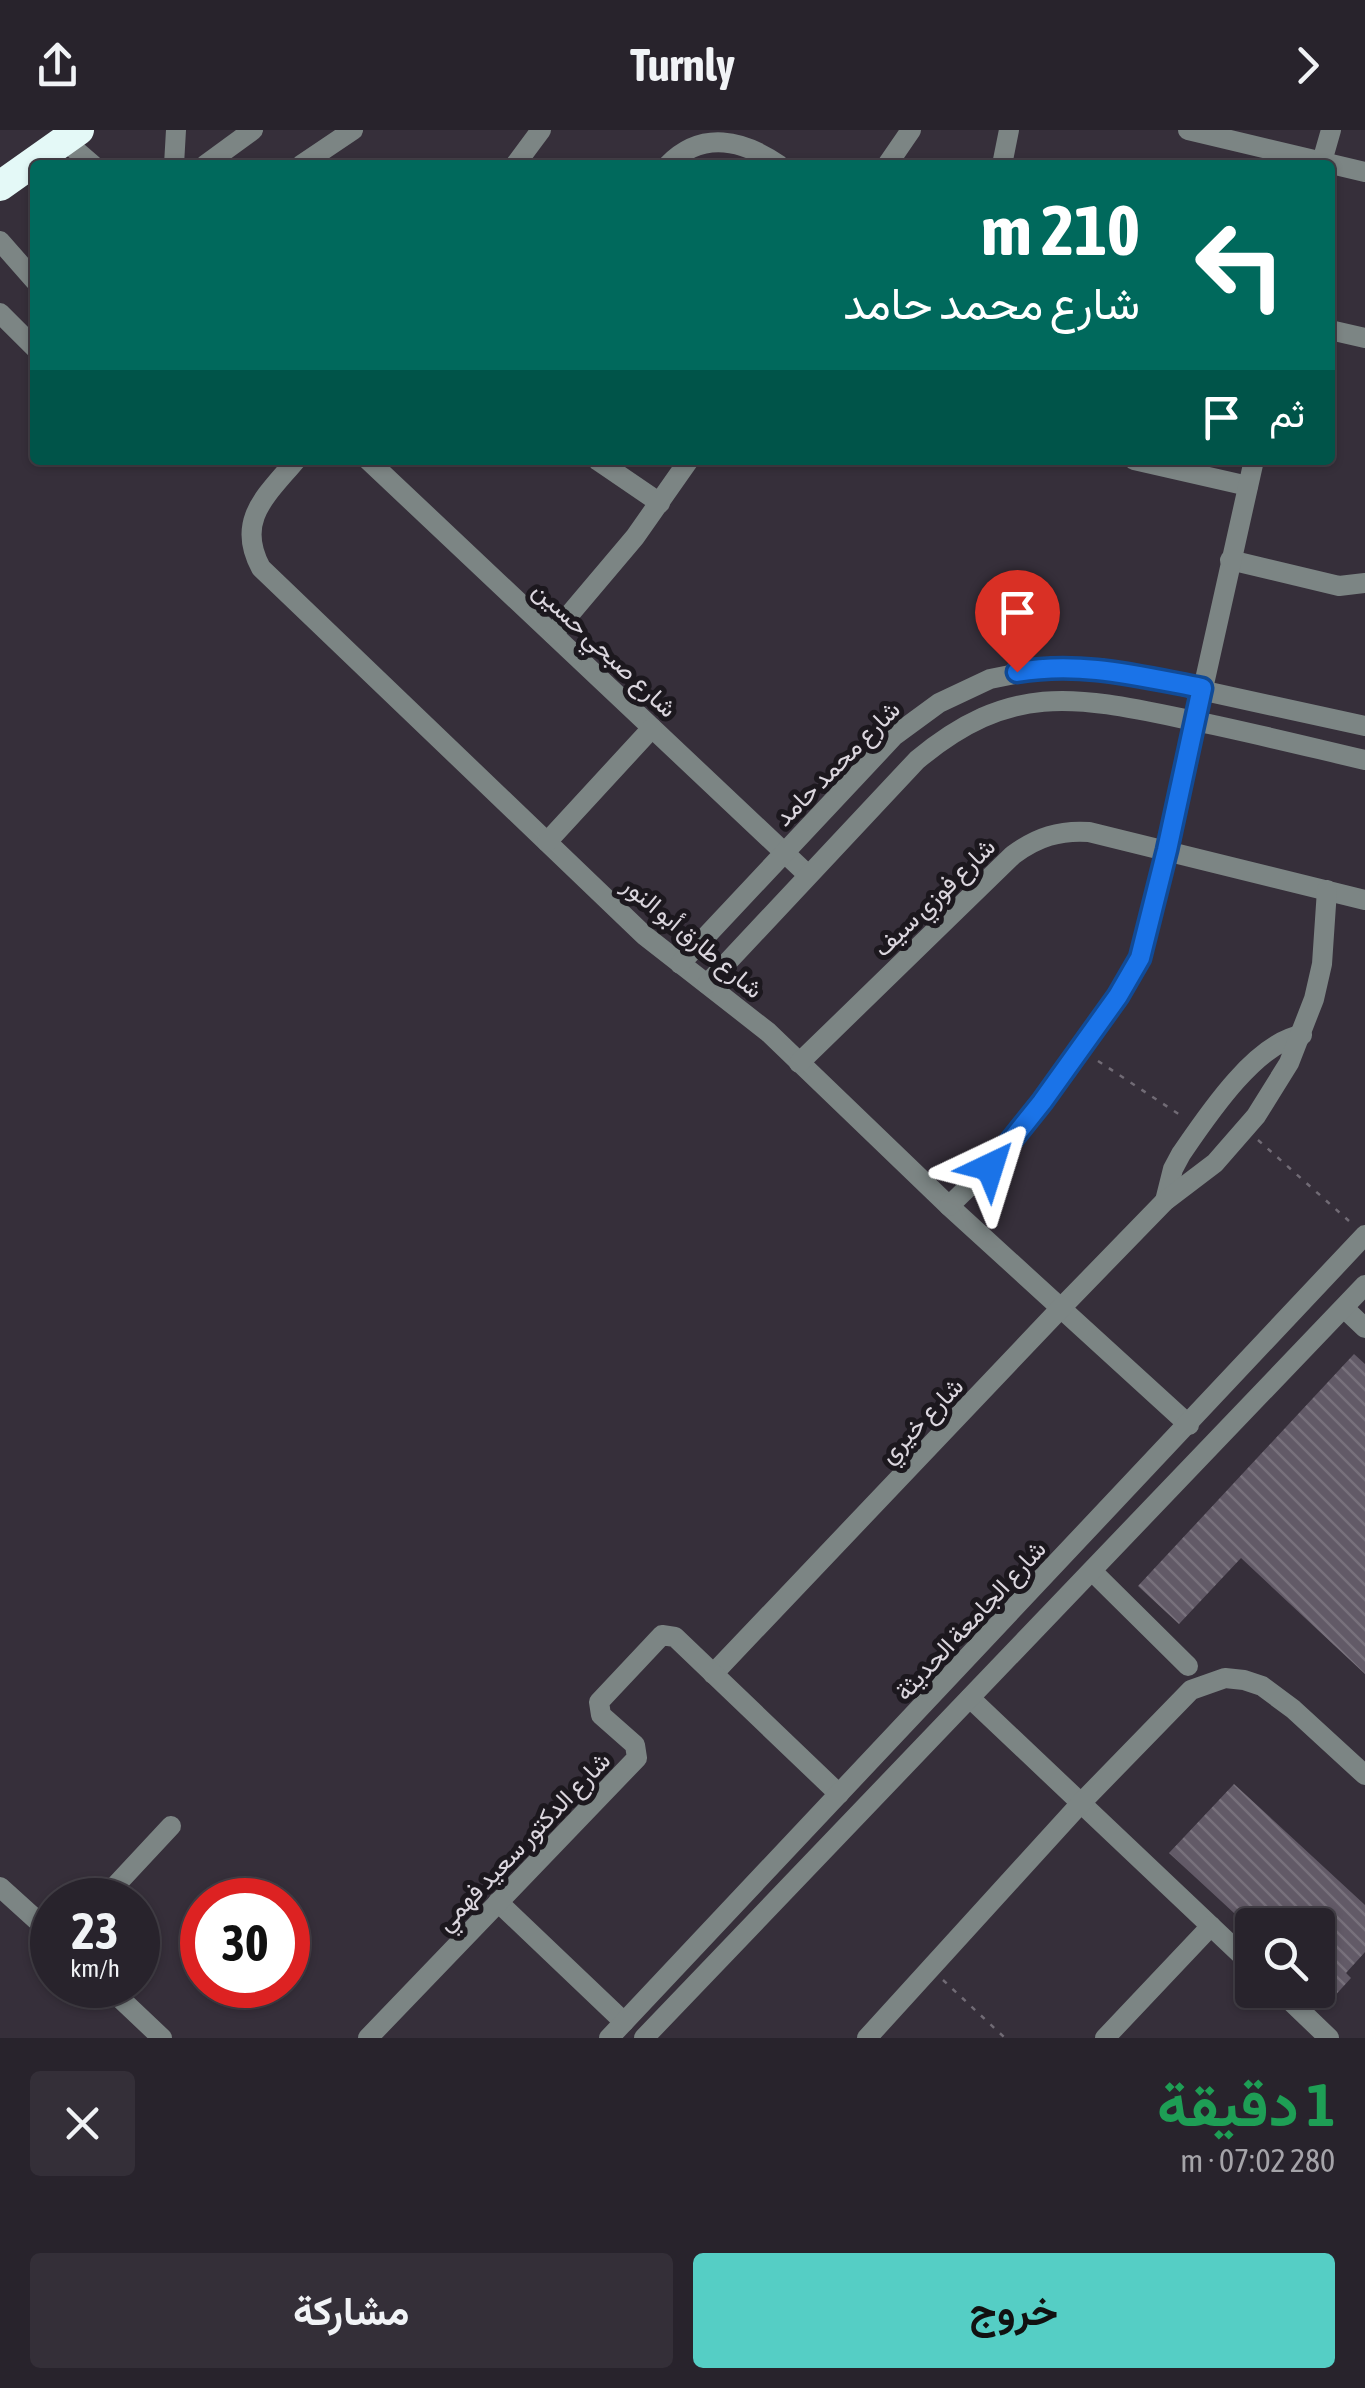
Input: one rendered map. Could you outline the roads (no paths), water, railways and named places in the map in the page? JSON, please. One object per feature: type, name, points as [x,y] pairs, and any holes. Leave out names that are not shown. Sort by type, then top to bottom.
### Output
[{"type":"highway","points":[[41,160],[72,135]]},
{"type":"highway","points":[[0,186],[30,168]]},
{"type":"street","points":[[174,160],[176,130]]},
{"type":"street","points":[[212,160],[253,130]]},
{"type":"street","points":[[309,160],[354,130]]},
{"type":"street","points":[[519,160],[541,130]]},
{"type":"street","points":[[890,160],[911,130]]},
{"type":"street","points":[[1003,160],[1009,130]]},
{"type":"street","points":[[1188,130],[1305,160]]},
{"type":"street","points":[[1322,160],[1330,130]]},
{"type":"street","points":[[72,135],[90,160]]},
{"type":"street","points":[[674,160],[692,146],[710,140],[747,145],[771,160]]},
{"type":"street","points":[[1335,167],[1365,172]]},
{"type":"street","points":[[0,241],[30,275]]},
{"type":"street","points":[[0,313],[30,343]]},
{"type":"street","points":[[1335,331],[1365,338]]},
{"type":"street","name":"شارع طارق أبو النور","points":[[292,465],[256,512],[250,542],[260,568],[546,842],[680,964],[752,1018],[949,1206],[1189,1425]]},
{"type":"street","name":"شارع صبحي حسين","points":[[373,465],[807,874]]},
{"type":"street","points":[[604,465],[660,503]]},
{"type":"street","points":[[553,634],[609,571],[686,465]]},
{"type":"street","points":[[1156,465],[1248,486]]},
{"type":"street","points":[[949,1206],[1008,1146],[1080,1050],[1140,958],[1253,465]]},
{"type":"street","points":[[1230,560],[1339,586],[1365,583]]},
{"type":"street","name":"شارع محمد حامد","points":[[680,964],[894,736],[939,702],[977,684],[1017,672],[1072,666],[1100,668],[1365,726]]},
{"type":"street","points":[[707,984],[917,760],[978,720],[1024,704],[1096,701],[1365,760]]},
{"type":"street","points":[[546,842],[652,728]]},
{"type":"street","name":"شارع فوزي سيف","points":[[799,1062],[1026,845],[1057,833],[1073,831],[1167,850],[1365,900]]},
{"type":"street","name":"شارع خيري","points":[[713,1674],[1060,1309],[1166,1201],[1214,1163],[1246,1128],[1274,1090],[1302,1035],[1322,964],[1326,890]]},
{"type":"street","name":"شارع خيري","points":[[1166,1201],[1173,1168],[1200,1128],[1267,1048],[1302,1035]]},
{"type":"street","name":"شارع الجامعة الحديثة","points":[[616,2030],[1365,1235]]},
{"type":"street","points":[[644,2038],[1365,1285]]},
{"type":"street","points":[[1344,1308],[1365,1328]]},
{"type":"street","points":[[1092,1571],[1188,1666]]},
{"type":"street","name":"شارع الدكتور سعيد فهمي","points":[[368,2038],[637,1758],[635,1746],[604,1719],[598,1706],[658,1638],[668,1634],[713,1674]]},
{"type":"street","points":[[713,1674],[839,1794]]},
{"type":"street","points":[[867,2038],[1081,1803],[1191,1690],[1226,1678],[1244,1680],[1278,1696],[1365,1775]]},
{"type":"street","points":[[970,1698],[1235,1949]]},
{"type":"street","points":[[123,1878],[171,1826]]},
{"type":"street","points":[[796,1840],[816,1859]]},
{"type":"street","points":[[0,1888],[30,1915]]},
{"type":"street","points":[[498,1902],[616,2030]]},
{"type":"street","points":[[1106,2038],[1211,1926]]},
{"type":"street","points":[[127,2008],[152,2035]]},
{"type":"street","points":[[1295,2008],[1320,2035]]}]
